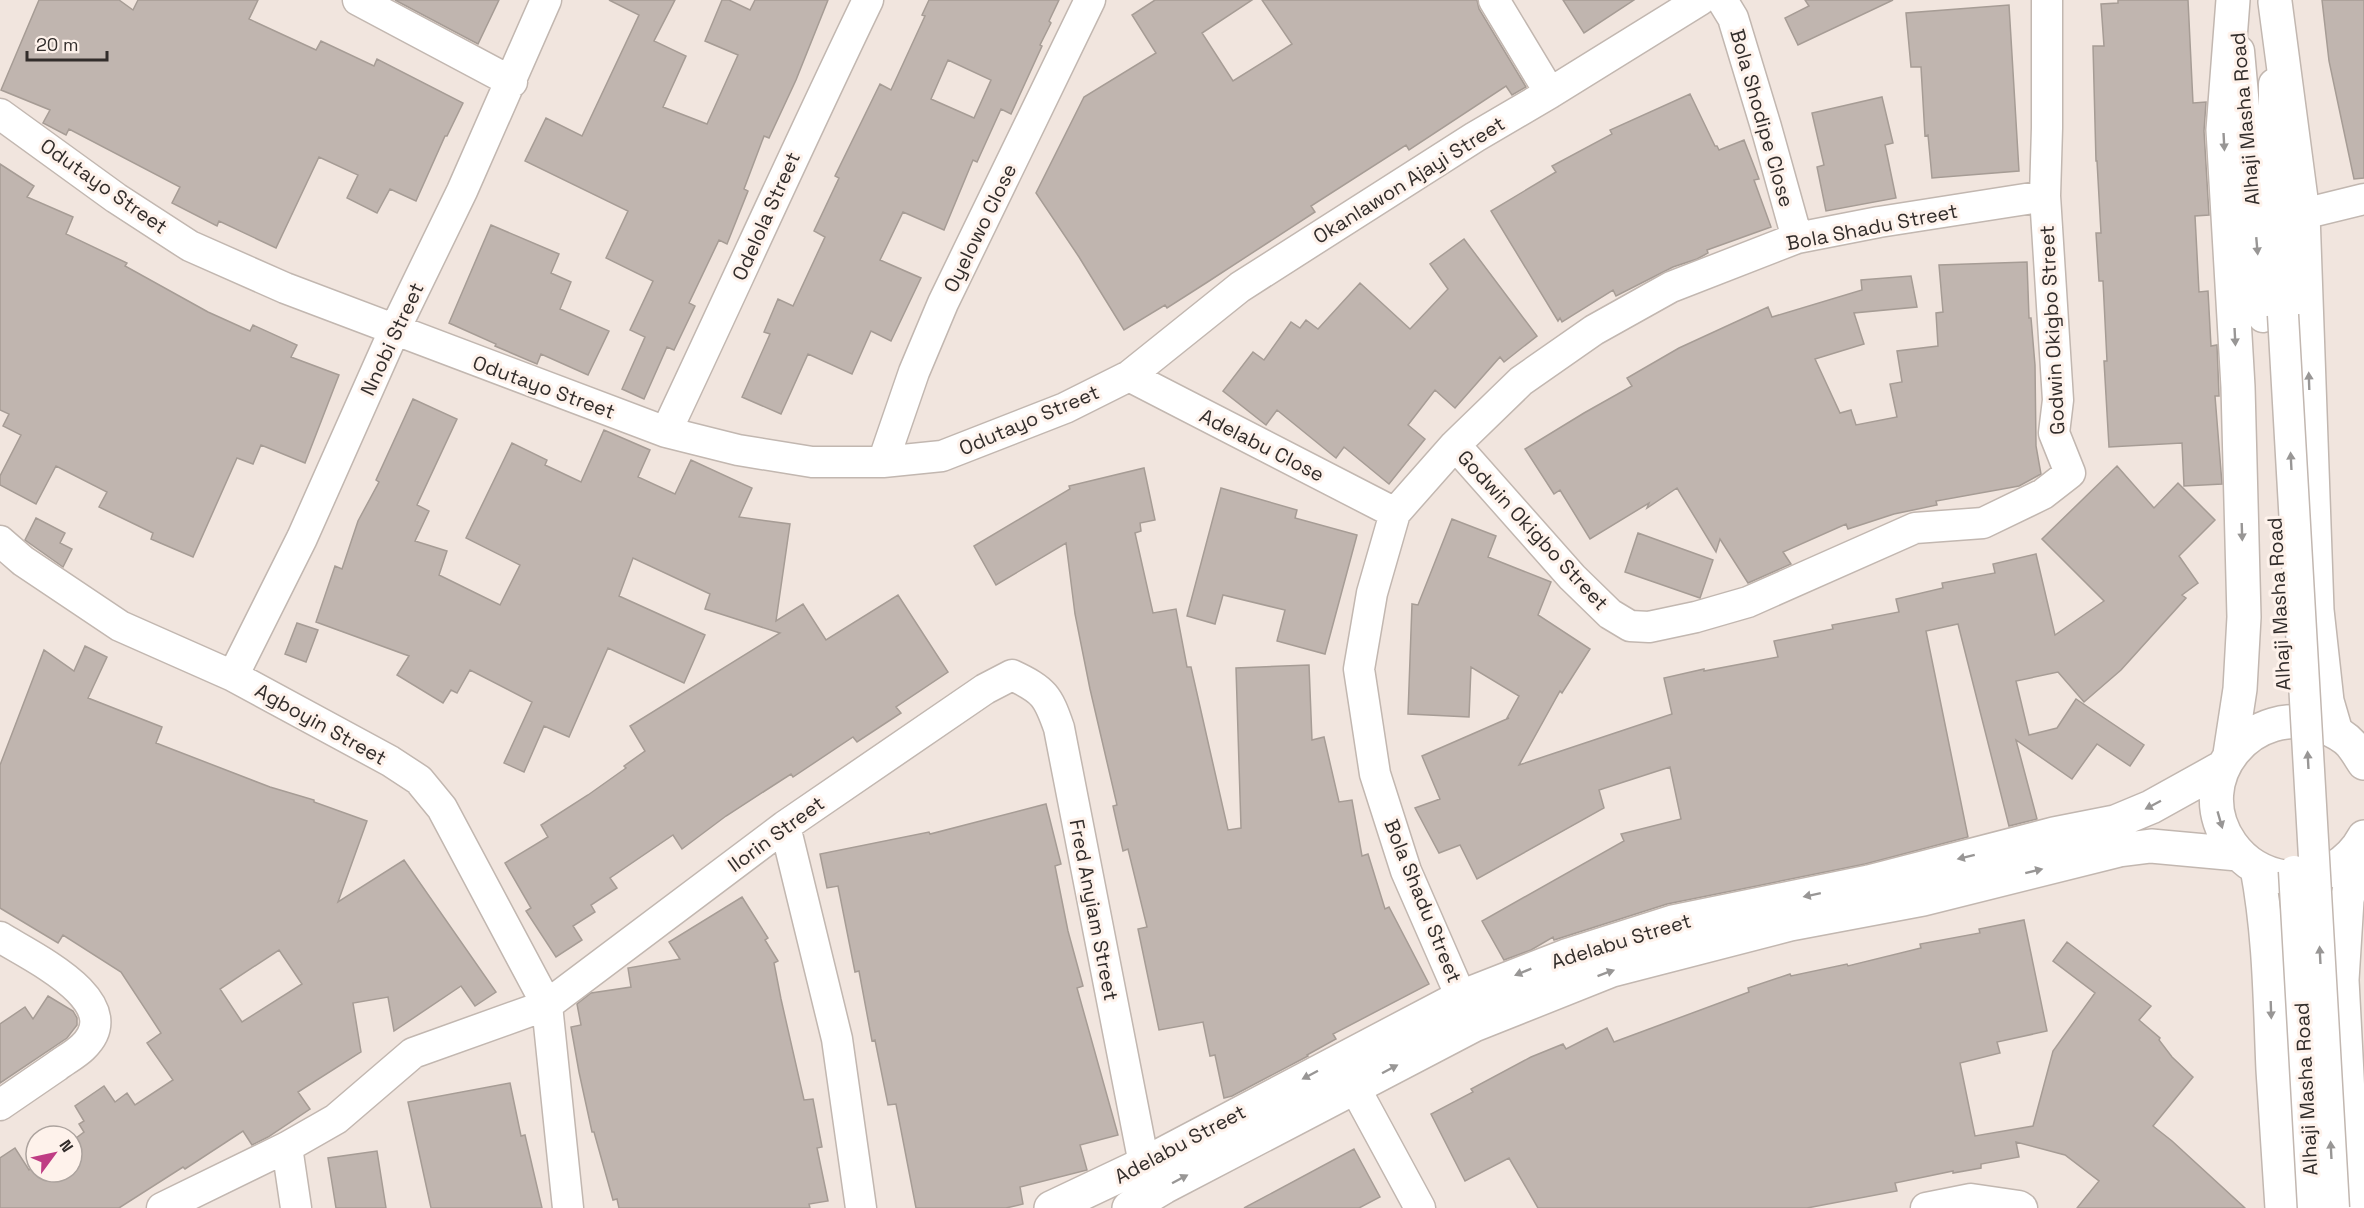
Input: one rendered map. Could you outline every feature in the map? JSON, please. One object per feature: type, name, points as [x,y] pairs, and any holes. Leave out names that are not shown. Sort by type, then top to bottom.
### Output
[{"type":"main road","points":[[2234,0],[2223,130],[2238,387],[2244,617],[2240,689],[2226,760],[2217,790],[2218,813],[2225,835],[2248,861],[2264,906],[2270,967],[2273,1070],[2282,1208]]},
{"type":"main road","points":[[2275,1],[2303,213],[2317,610],[2327,701],[2354,746]]},
{"type":"main road","name":"Adelabu Street","points":[[1051,1208],[1098,1199],[1144,1164],[1339,1060],[1461,997],[1566,956],[1673,922],[1869,882],[2054,834],[2115,822],[2151,807],[2226,760],[2252,733],[2278,722],[2308,721],[2354,746]]},
{"type":"main road","points":[[2354,1208],[2342,980],[2347,900],[2362,841]]},
{"type":"main road","name":"Adelabu Street","points":[[1129,1208],[1164,1187],[1474,1025],[1612,970],[1790,924],[1923,899],[2119,850],[2151,846],[2248,861],[2278,877],[2301,878],[2324,873],[2344,862],[2362,841]]},
{"type":"street","points":[[358,0],[512,82]]},
{"type":"street","name":"Nnobi Street","points":[[233,676],[302,538],[394,331],[512,82],[546,0]]},
{"type":"street","name":"Odelola Street","points":[[666,432],[868,0]]},
{"type":"street","name":"Oyelowo Close","points":[[883,462],[914,372],[943,303],[1090,0]]},
{"type":"street","points":[[1494,0],[1550,93]]},
{"type":"street","name":"Okanlawon Ajayi Street","points":[[1129,376],[1240,287],[1475,137],[1700,0]]},
{"type":"street","name":"Bola Shodipe Close","points":[[1722,0],[1733,18],[1797,238]]},
{"type":"street","name":"Godwin Okigbo Street","points":[[1455,445],[1572,577],[1610,614],[1630,626],[1649,627],[1696,617],[1748,602],[1915,528],[1983,523],[2043,494],[2070,473],[2054,433],[2058,400],[2045,196],[2047,0]]},
{"type":"street","name":"Alhaji Masha Road","points":[[2234,0],[2273,316],[2334,1208]]},
{"type":"street","name":"Alhaji Masha Road","points":[[2275,1],[2273,316],[2313,1208]]},
{"type":"street","name":"Odutayo Street","points":[[0,114],[116,198],[190,246],[285,288],[394,331],[666,432],[738,450],[812,462],[883,462],[942,456],[1065,408],[1129,376]]},
{"type":"street","name":"Bola Shadu Street","points":[[1461,997],[1406,871],[1375,774],[1359,669],[1372,593],[1395,513],[1455,445],[1521,381],[1594,330],[1671,287],[1797,238],[1879,222],[2045,196]]},
{"type":"street","points":[[2303,213],[2364,199]]},
{"type":"street","name":"Adelabu Close","points":[[1129,376],[1395,513]]},
{"type":"street","name":"Agboyin Street","points":[[0,541],[23,561],[120,626],[233,676],[390,761],[419,780],[442,808],[547,1005]]},
{"type":"street","name":"Ilorin Street","points":[[162,1208],[287,1147],[336,1119],[413,1053],[547,1005],[785,826],[985,689],[1012,675]]},
{"type":"street","name":"Fred Anyiam Street","points":[[1012,675],[1035,686],[1051,703],[1059,728],[1144,1164]]},
{"type":"street","points":[[785,826],[837,1039],[861,1208]]},
{"type":"street","points":[[0,937],[62,976],[84,993],[95,1010],[96,1029],[84,1046],[0,1106]]},
{"type":"street","points":[[547,1005],[568,1208]]},
{"type":"street","points":[[1339,1060],[1420,1208]]},
{"type":"street","points":[[287,1147],[296,1208]]},
{"type":"street","points":[[1926,1208],[1971,1199],[2022,1208]]},
{"type":"building","points":[[39,0],[119,0],[133,10],[138,0],[258,0],[249,19],[316,50],[321,41],[374,66],[377,59],[463,103],[445,136],[416,201],[390,189],[377,213],[347,198],[358,175],[319,157],[276,248],[219,221],[217,226],[172,203],[180,187],[69,129],[66,135],[43,123],[50,110],[1,90]]},
{"type":"building","points":[[395,0],[499,0],[478,44]]},
{"type":"building","points":[[609,0],[675,0],[654,41],[686,56],[663,107],[707,124],[738,55],[705,41],[722,0],[729,0],[750,10],[755,0],[828,0],[796,80],[769,138],[764,136],[744,189],[748,191],[727,244],[719,240],[689,303],[695,306],[674,350],[667,347],[644,399],[622,389],[645,337],[630,330],[653,281],[606,258],[628,211],[525,161],[546,118],[582,136],[639,15]]},
{"type":"building","points":[[929,0],[1059,0],[1040,45],[1042,46],[1011,114],[1001,109],[977,162],[973,160],[944,230],[903,212],[880,260],[921,278],[891,341],[871,331],[852,374],[808,354],[781,414],[742,397],[770,334],[764,332],[778,299],[793,306],[825,237],[814,231],[839,178],[835,176],[880,84],[891,90],[925,16],[922,15]],"holes":[[[948,60],[991,80],[974,118],[931,99]]]},
{"type":"building","points":[[1155,0],[1252,0],[1202,33],[1233,81],[1292,44],[1262,0],[1477,0],[1479,9],[1526,87],[1512,95],[1506,86],[1409,150],[1406,145],[1311,206],[1315,212],[1167,308],[1165,305],[1124,330],[1036,193],[1084,97],[1156,53],[1132,15]]},
{"type":"building","points":[[1563,0],[1634,0],[1584,33]]},
{"type":"building","points":[[1805,0],[1893,0],[1798,45],[1785,18],[1809,6]]},
{"type":"building","points":[[2118,0],[2188,0],[2193,103],[2206,102],[2204,131],[2209,215],[2195,216],[2199,292],[2208,291],[2211,346],[2217,345],[2219,396],[2215,396],[2222,484],[2184,486],[2182,443],[2109,447],[2104,361],[2107,361],[2103,281],[2099,281],[2096,233],[2101,233],[2096,161],[2093,46],[2104,46],[2101,4],[2118,3]]},
{"type":"building","points":[[2322,0],[2364,0],[2364,178],[2354,179],[2329,61]]},
{"type":"building","points":[[2009,5],[2019,171],[1932,178],[1928,135],[1925,136],[1921,67],[1911,67],[1906,13]]},
{"type":"building","points":[[1690,94],[1719,150],[1744,140],[1759,179],[1754,180],[1771,227],[1707,250],[1708,253],[1697,259],[1673,267],[1616,296],[1613,290],[1562,322],[1560,318],[1558,321],[1491,211],[1556,172],[1552,166],[1612,134],[1610,130]]},
{"type":"building","points":[[1882,97],[1893,143],[1885,145],[1896,198],[1826,211],[1817,167],[1824,165],[1812,113]]},
{"type":"building","points":[[0,164],[34,186],[27,197],[73,217],[66,234],[127,263],[125,266],[208,312],[250,331],[253,325],[297,345],[291,357],[339,375],[305,463],[261,445],[253,464],[237,458],[193,557],[151,539],[153,533],[99,507],[107,492],[56,466],[36,504],[0,485],[0,476],[21,435],[3,426],[9,414],[0,410]]},
{"type":"building","points":[[491,225],[559,254],[551,273],[571,282],[560,309],[609,331],[588,375],[541,354],[537,364],[449,323]]},
{"type":"building","points":[[1464,239],[1537,336],[1504,362],[1500,357],[1455,408],[1435,390],[1408,425],[1425,439],[1389,484],[1344,447],[1336,458],[1277,410],[1266,425],[1223,391],[1253,352],[1264,360],[1291,322],[1300,328],[1306,320],[1318,329],[1360,283],[1410,329],[1448,289],[1430,264]]},
{"type":"building","points":[[2027,262],[2029,318],[2031,318],[2035,365],[2036,446],[2041,474],[2019,486],[1936,501],[1937,505],[1894,514],[1848,529],[1846,524],[1783,552],[1791,564],[1748,583],[1720,539],[1716,552],[1677,488],[1647,508],[1649,503],[1590,539],[1560,490],[1554,494],[1525,449],[1632,386],[1627,378],[1679,348],[1768,307],[1772,317],[1862,290],[1861,280],[1911,276],[1917,307],[1854,313],[1864,344],[1815,359],[1840,413],[1851,410],[1856,425],[1897,417],[1890,384],[1902,382],[1897,351],[1938,346],[1936,313],[1943,312],[1939,265]]},
{"type":"building","points":[[413,399],[457,419],[417,505],[429,511],[415,541],[447,551],[439,575],[500,605],[520,565],[466,538],[512,443],[547,460],[545,465],[581,482],[604,430],[650,450],[638,477],[675,494],[691,460],[752,488],[739,517],[790,524],[776,621],[803,604],[826,640],[898,595],[948,672],[896,707],[901,713],[857,742],[853,737],[793,777],[791,774],[726,816],[682,849],[673,835],[610,878],[617,888],[591,905],[595,912],[573,926],[582,940],[556,957],[526,911],[531,908],[505,863],[548,837],[541,825],[626,768],[624,766],[645,751],[630,726],[780,633],[705,609],[710,594],[633,558],[619,596],[705,635],[684,683],[608,648],[569,737],[544,726],[524,772],[504,763],[532,702],[470,670],[457,693],[451,690],[443,703],[397,675],[409,656],[316,622],[335,566],[342,569],[358,521],[379,482],[376,480]]},
{"type":"building","points":[[2117,466],[2154,508],[2178,483],[2215,520],[2179,556],[2198,583],[2182,595],[2186,598],[2121,670],[2084,702],[2058,672],[2016,681],[2029,735],[2057,728],[2076,699],[2144,745],[2130,766],[2097,744],[2072,779],[2016,740],[2037,819],[2009,826],[1958,624],[1926,631],[1968,837],[1865,864],[1667,904],[1554,940],[1553,937],[1531,950],[1504,960],[1482,921],[1624,841],[1621,834],[1681,819],[1670,767],[1599,790],[1604,808],[1477,879],[1460,845],[1439,853],[1415,808],[1440,799],[1422,756],[1509,718],[1507,718],[1519,696],[1471,667],[1469,717],[1408,714],[1412,604],[1418,605],[1452,519],[1496,536],[1488,557],[1551,582],[1538,615],[1590,649],[1562,693],[1560,691],[1519,765],[1672,714],[1664,678],[1778,657],[1774,641],[1833,629],[1832,625],[1899,612],[1896,599],[1943,588],[1942,583],[1995,573],[1993,564],[2036,554],[2055,635],[2104,601],[2042,539]]},
{"type":"building","points":[[1144,468],[1155,520],[1140,523],[1141,531],[1135,533],[1153,613],[1176,609],[1187,667],[1191,667],[1228,830],[1241,828],[1236,668],[1309,665],[1312,740],[1324,737],[1339,802],[1352,800],[1362,856],[1368,854],[1385,909],[1389,907],[1429,984],[1333,1034],[1336,1039],[1308,1056],[1224,1098],[1215,1055],[1210,1056],[1203,1022],[1159,1030],[1138,929],[1147,927],[1128,849],[1123,851],[1113,806],[1117,805],[1075,614],[1066,543],[996,585],[974,546],[1070,489],[1069,486]]},
{"type":"building","points":[[1221,488],[1297,510],[1295,518],[1357,535],[1325,654],[1277,641],[1285,610],[1223,595],[1215,624],[1187,616]]},
{"type":"building","points":[[36,518],[65,533],[60,543],[72,549],[63,567],[25,540]]},
{"type":"building","points":[[1638,533],[1713,560],[1700,598],[1625,572]]},
{"type":"building","points":[[297,623],[318,630],[306,662],[285,654]]},
{"type":"building","points":[[85,646],[107,657],[88,698],[162,727],[156,743],[367,821],[338,902],[404,860],[496,992],[475,1006],[461,986],[394,1031],[388,997],[353,1003],[361,1052],[298,1092],[310,1109],[252,1145],[243,1131],[119,1208],[0,1208],[0,1158],[15,1148],[24,1162],[24,1184],[84,1184],[84,1124],[79,1124],[84,1121],[75,1106],[104,1086],[115,1102],[127,1093],[135,1105],[173,1080],[147,1043],[161,1033],[121,972],[63,935],[58,943],[0,908],[0,765],[44,650],[74,671]],"holes":[[[279,950],[302,984],[242,1022],[220,989]]]},
{"type":"building","points":[[1046,804],[1061,864],[1055,866],[1068,931],[1083,986],[1077,988],[1118,1135],[1080,1145],[1087,1170],[1020,1187],[1023,1204],[1006,1208],[916,1208],[896,1104],[888,1105],[875,1040],[872,1041],[859,971],[855,972],[838,886],[827,888],[820,854],[929,832],[930,834]]},
{"type":"building","points":[[742,897],[768,938],[765,940],[778,961],[774,963],[804,1100],[813,1099],[822,1147],[817,1148],[828,1201],[809,1204],[810,1208],[619,1208],[617,1199],[613,1200],[594,1132],[592,1132],[579,1072],[571,1027],[581,1025],[577,1004],[591,993],[631,987],[628,968],[680,959],[669,942]]},
{"type":"building","points":[[2024,920],[2047,1031],[1997,1042],[2000,1053],[1960,1063],[1975,1136],[2033,1126],[2053,1051],[2095,993],[2053,961],[2067,942],[2151,1006],[2139,1020],[2160,1038],[2159,1040],[2172,1057],[2193,1077],[2153,1126],[2245,1208],[2077,1208],[2099,1181],[2065,1155],[2016,1142],[2019,1157],[1981,1164],[1981,1168],[1953,1173],[1953,1171],[1895,1183],[1897,1191],[1807,1208],[1538,1208],[1509,1158],[1465,1181],[1431,1114],[1473,1092],[1471,1089],[1531,1057],[1563,1044],[1566,1049],[1607,1028],[1614,1042],[1749,992],[1748,988],[1790,974],[1791,976],[1847,964],[1848,966],[1921,948],[1920,944],[1980,933],[1979,929]]},
{"type":"building","points":[[48,996],[73,1011],[77,1018],[77,1025],[67,1038],[0,1083],[0,1024],[25,1007],[33,1019]]},
{"type":"building","points":[[510,1083],[521,1136],[525,1135],[542,1208],[431,1208],[408,1102]]},
{"type":"building","points":[[1354,1149],[1380,1197],[1359,1208],[1244,1208]]},
{"type":"building","points":[[377,1151],[386,1208],[336,1208],[328,1158]]}]
